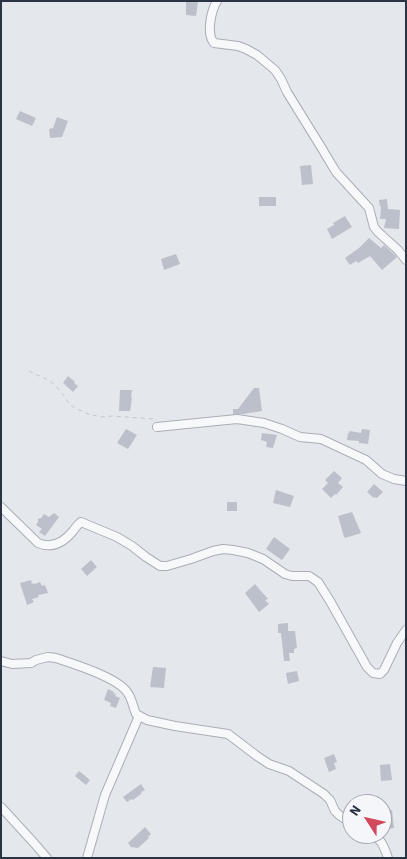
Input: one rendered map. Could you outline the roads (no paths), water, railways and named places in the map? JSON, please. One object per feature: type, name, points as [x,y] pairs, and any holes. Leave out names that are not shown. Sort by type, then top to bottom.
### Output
[{"type":"street","points":[[217,1],[210,17],[211,40],[214,43],[246,49],[257,55],[275,70],[286,92],[336,172],[369,208],[374,227],[406,260]]},
{"type":"street","points":[[157,423],[187,424],[237,419],[264,423],[300,437],[321,439],[366,460],[382,474],[394,479],[406,480]]},
{"type":"street","points":[[1,508],[38,543],[45,546],[61,542],[81,522],[117,537],[160,566],[192,559],[213,551],[233,550],[263,559],[285,574],[309,576],[318,582],[367,667],[373,673],[380,674],[384,670],[393,649],[406,630]]},
{"type":"street","points":[[1,661],[12,664],[31,663],[48,657],[56,658],[103,676],[116,682],[128,692],[136,714],[139,716],[147,720],[174,726],[228,734],[269,764],[289,771],[324,794],[330,800],[335,811],[342,817]]},
{"type":"street","points":[[86,858],[105,795],[139,716]]},
{"type":"street","points":[[1,807],[47,858]]},
{"type":"street","points":[[382,844],[388,858]]}]
